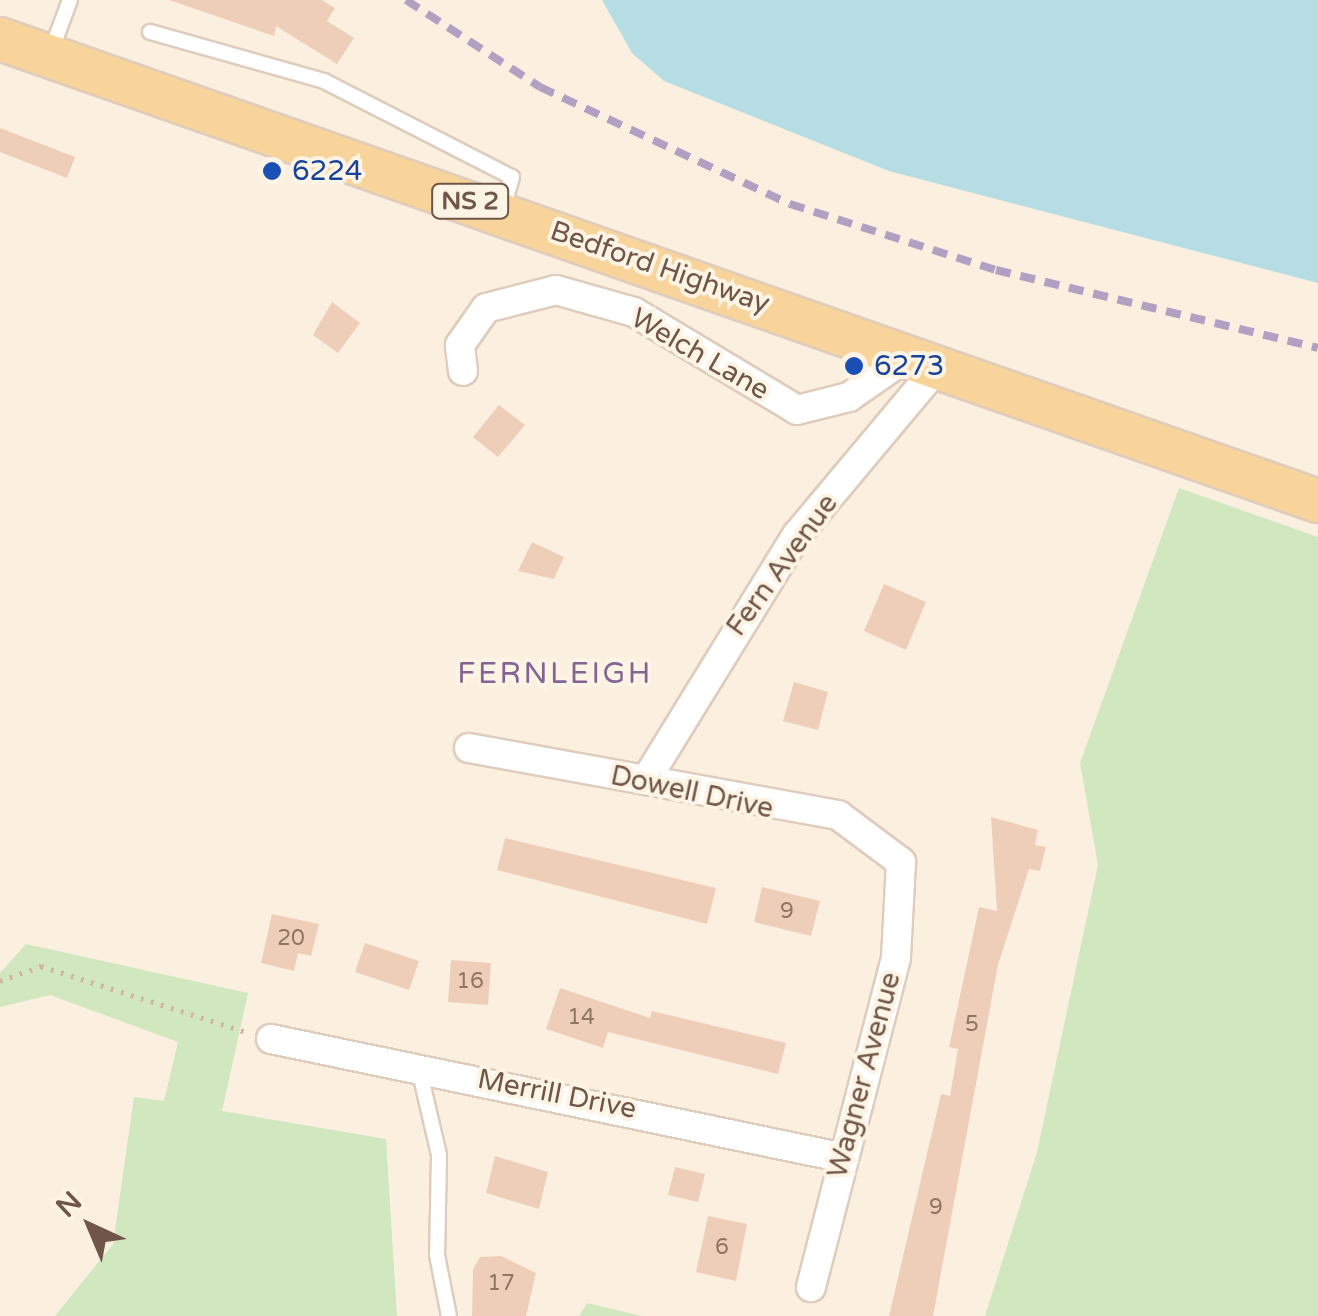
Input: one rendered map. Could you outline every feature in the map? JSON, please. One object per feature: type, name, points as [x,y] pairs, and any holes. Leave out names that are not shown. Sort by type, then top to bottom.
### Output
[{"type":"main road","name":"Bedford Highway","points":[[0,39],[926,359],[1318,501]]},
{"type":"street","name":"Welch Lane","points":[[463,372],[460,345],[486,308],[556,290],[634,312],[797,410],[850,397],[926,359]]},
{"type":"street","name":"Fern Avenue","points":[[646,780],[797,535],[926,359]]},
{"type":"street","name":"Dowell Drive","points":[[469,748],[838,815],[900,862]]},
{"type":"street","name":"Wagner Avenue","points":[[810,1286],[840,1157],[896,958],[900,862]]},
{"type":"street","name":"Merrill Drive","points":[[272,1039],[840,1157]]},
{"type":"lane","points":[[49,56],[70,0]]},
{"type":"lane","points":[[150,32],[324,81],[495,168],[512,177],[502,212]]},
{"type":"lane","points":[[419,1068],[439,1155],[437,1255],[449,1316]]},
{"type":"path","points":[[0,981],[42,966],[272,1039]]},
{"type":"green space","points":[[1179,488],[1318,537],[1318,1316],[985,1316],[1037,1152],[1098,865],[1080,763]]},
{"type":"green space","points":[[26,944],[248,993],[222,1111],[386,1139],[397,1316],[55,1316],[113,1244],[134,1097],[164,1101],[178,1042],[50,995],[0,1007],[0,973]]},
{"type":"green space","points":[[587,1303],[642,1316],[579,1316]]},
{"type":"water","points":[[602,0],[1318,0],[1318,283],[889,171],[664,81],[632,53]]},
{"type":"building","points":[[169,0],[322,0],[335,8],[327,21],[354,38],[337,64],[276,26],[274,36]]},
{"type":"building","points":[[0,128],[75,157],[67,178],[0,152]]},
{"type":"building","points":[[332,302],[360,323],[338,353],[313,335]]},
{"type":"building","points":[[499,405],[525,425],[498,457],[473,437]]},
{"type":"building","points":[[532,542],[564,557],[554,579],[518,571]]},
{"type":"building","points":[[884,584],[926,602],[906,650],[864,631]]},
{"type":"building","points":[[794,682],[828,692],[818,730],[783,721]]},
{"type":"building","points":[[991,817],[1038,830],[1035,845],[1046,847],[1040,871],[1029,869],[998,965],[933,1316],[889,1316],[941,1094],[950,1096],[958,1049],[949,1047],[979,907],[997,911]]},
{"type":"building","points":[[505,838],[716,888],[707,924],[497,870]]},
{"type":"building","points":[[762,887],[820,901],[811,936],[754,922]]},
{"type":"building","points":[[272,914],[319,924],[311,956],[298,953],[294,971],[261,963]]},
{"type":"building","points":[[365,943],[419,961],[409,990],[355,972]]},
{"type":"building","points":[[451,960],[491,963],[488,1005],[448,1002]]},
{"type":"building","points":[[560,988],[650,1018],[652,1011],[786,1043],[778,1074],[608,1032],[603,1048],[546,1029]]},
{"type":"building","points":[[495,1156],[548,1172],[539,1209],[486,1193]]},
{"type":"building","points":[[675,1167],[705,1174],[698,1202],[668,1195]]},
{"type":"building","points":[[708,1216],[747,1224],[736,1281],[696,1272]]},
{"type":"building","points":[[501,1256],[536,1273],[526,1316],[472,1316],[473,1269],[480,1257]]},
{"type":"railway","points":[[406,0],[540,87],[790,204],[996,270],[1318,348]]},
{"type":"place","name":"6224","points":[[272,171]]},
{"type":"place","name":"6273","points":[[854,366]]},
{"type":"district","name":"FERNLEIGH","points":[[555,674]]}]
